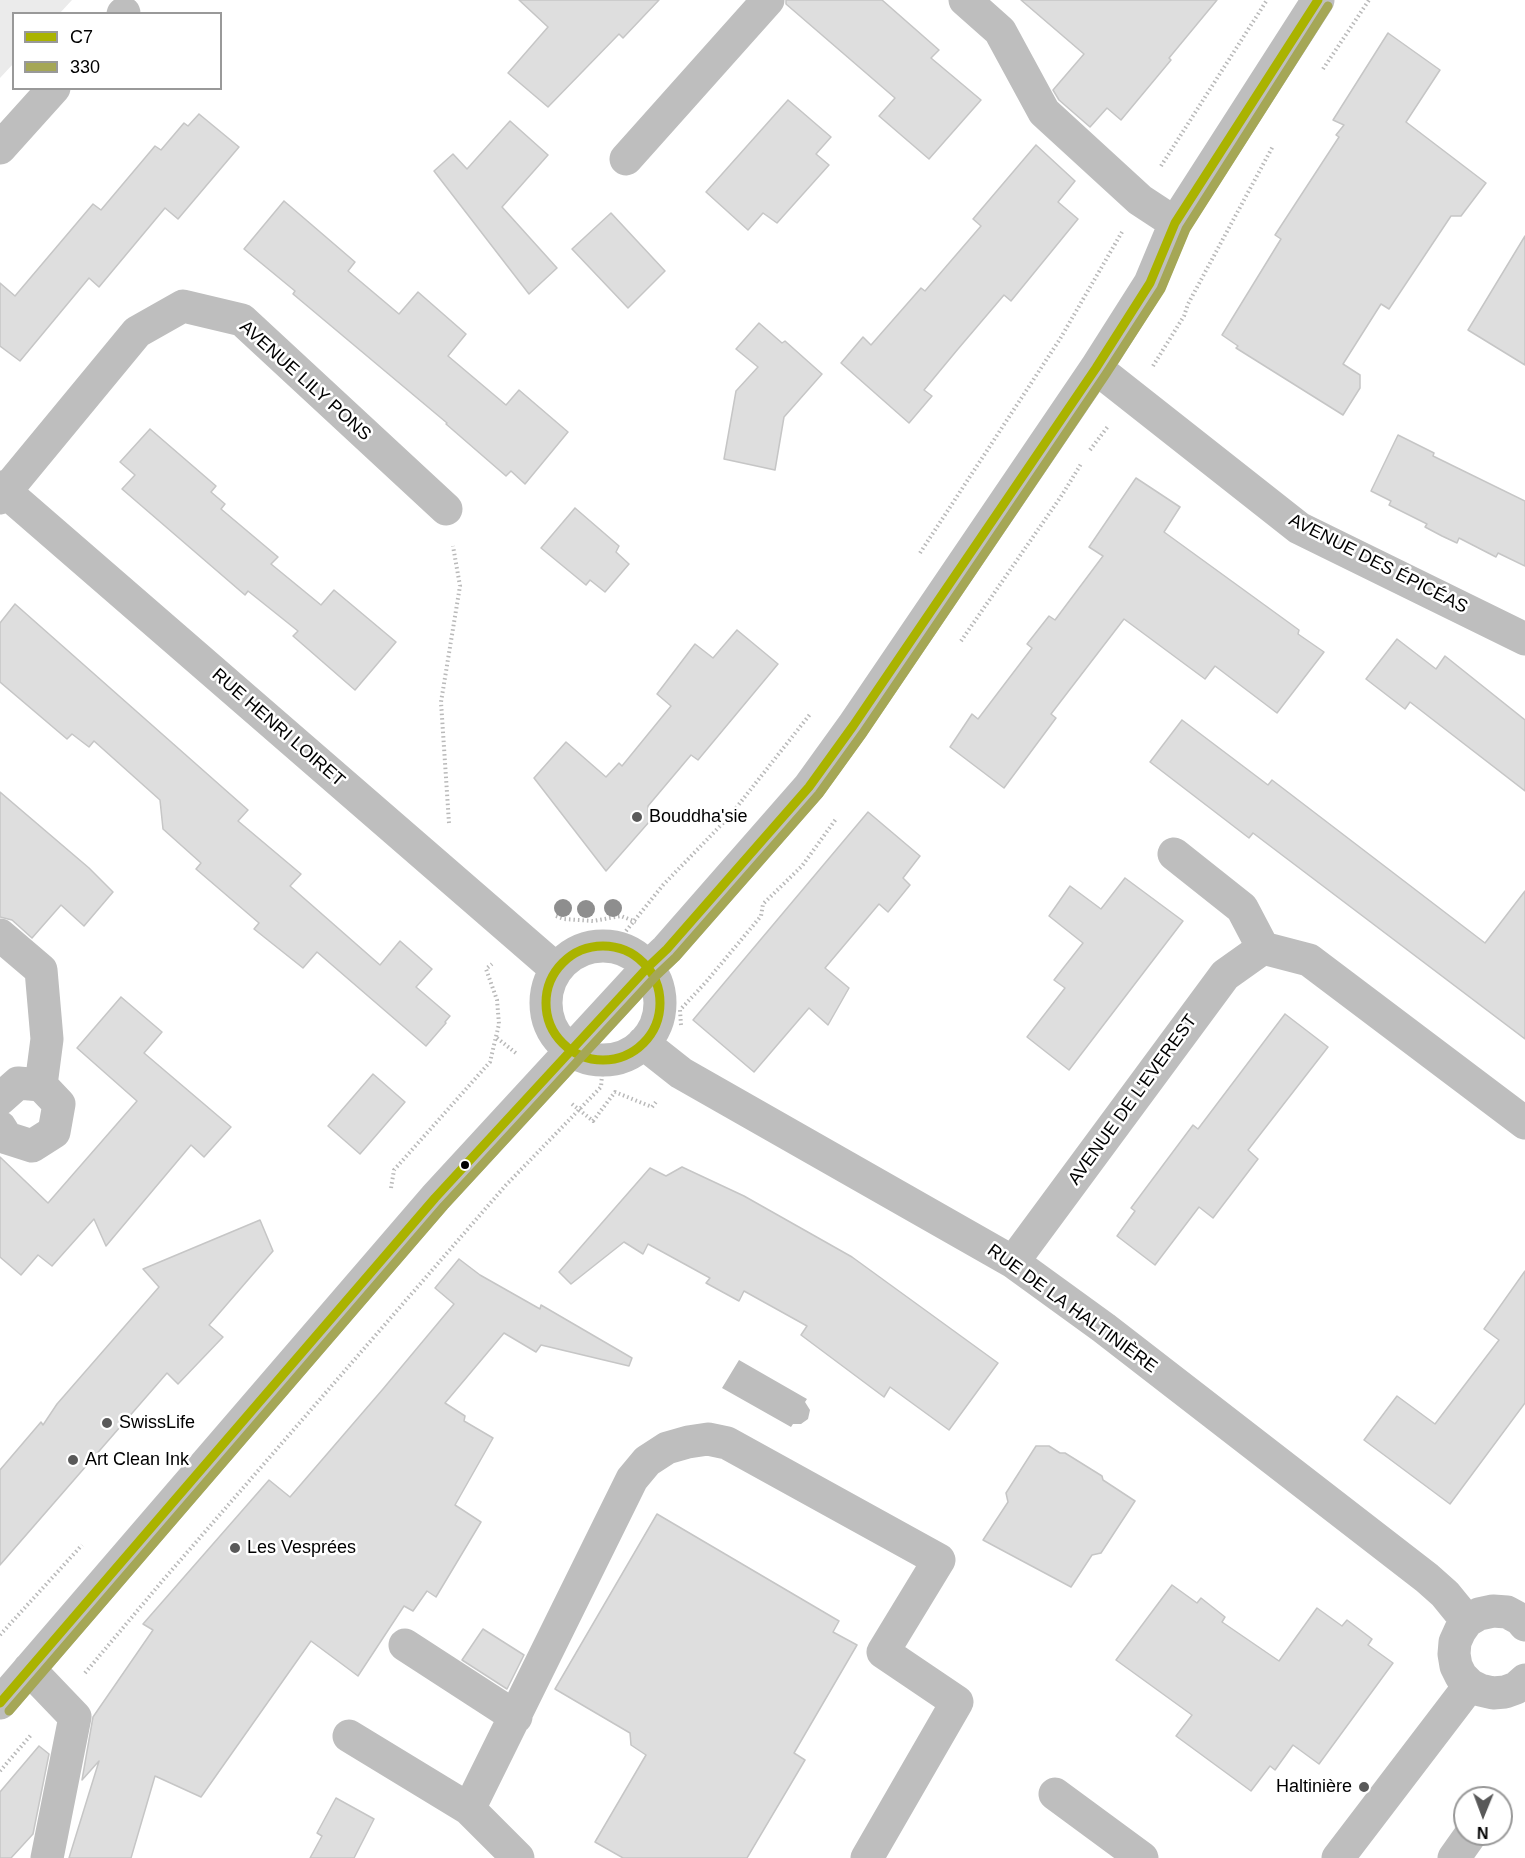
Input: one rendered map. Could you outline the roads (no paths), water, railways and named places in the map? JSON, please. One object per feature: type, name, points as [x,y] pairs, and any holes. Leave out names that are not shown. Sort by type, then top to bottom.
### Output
[{"type":"street","points":[[626,159],[768,0]]},
{"type":"street","points":[[965,0],[1000,31],[1044,112],[1140,200],[1175,223]]},
{"type":"street","points":[[0,1703],[435,1198],[544,1079],[588,1055],[648,967],[667,949],[809,787],[853,726],[1096,368],[1150,283],[1175,223],[1318,0]]},
{"type":"street","points":[[0,148],[52,90]]},
{"type":"street","name":"AVENUE LILY PONS","points":[[2,492],[137,332],[183,306],[242,320],[446,509]]},
{"type":"street","name":"AVENUE DES ÉPICÉAS","points":[[1096,368],[1299,528],[1525,639]]},
{"type":"street","name":"RUE HENRI LOIRET","points":[[2,492],[556,969]]},
{"type":"street","points":[[1174,854],[1242,908],[1263,948],[1309,960],[1525,1124]]},
{"type":"street","points":[[0,935],[41,970],[47,1039],[41,1085]]},
{"type":"street","points":[[603,945],[620,948],[635,956],[648,967],[656,982],[660,998],[660,1014],[654,1030],[632,1053],[618,1058],[588,1055],[558,1039],[547,1014],[548,986],[556,969],[569,956],[585,948],[603,945]]},
{"type":"street","name":"AVENUE DE L'EVEREST","points":[[1013,1262],[1225,975],[1263,948]]},
{"type":"street","name":"RUE DE LA HALTINIÈRE","points":[[643,1043],[681,1073],[1013,1262],[1104,1328],[1427,1578],[1445,1594],[1467,1622]]},
{"type":"street","points":[[0,1099],[18,1083],[41,1085],[59,1104],[54,1132],[32,1146],[7,1138],[0,1127]]},
{"type":"street","points":[[469,1809],[632,1479],[647,1461],[667,1448],[708,1439],[727,1443],[939,1560],[883,1652],[957,1702],[867,1858]]},
{"type":"street","points":[[1525,1625],[1520,1619],[1507,1612],[1493,1611],[1479,1614],[1467,1622],[1460,1631],[1455,1642],[1454,1654],[1461,1676],[1470,1685],[1480,1690],[1493,1693],[1505,1692],[1516,1688],[1525,1680]]},
{"type":"street","points":[[405,1645],[516,1717]]},
{"type":"street","points":[[28,1669],[75,1717],[47,1858]]},
{"type":"street","points":[[1338,1858],[1470,1685]]},
{"type":"street","points":[[350,1736],[469,1809],[518,1858]]},
{"type":"street","points":[[1055,1794],[1142,1858]]},
{"type":"place","name":"Bouddha'sie","points":[[637,817]]},
{"type":"place","name":"SwissLife","points":[[107,1423]]},
{"type":"place","name":"Art Clean Ink","points":[[73,1460]]},
{"type":"place","name":"Les Vesprées","points":[[235,1548]]},
{"type":"place","name":"Haltinière","points":[[1364,1787]]}]
